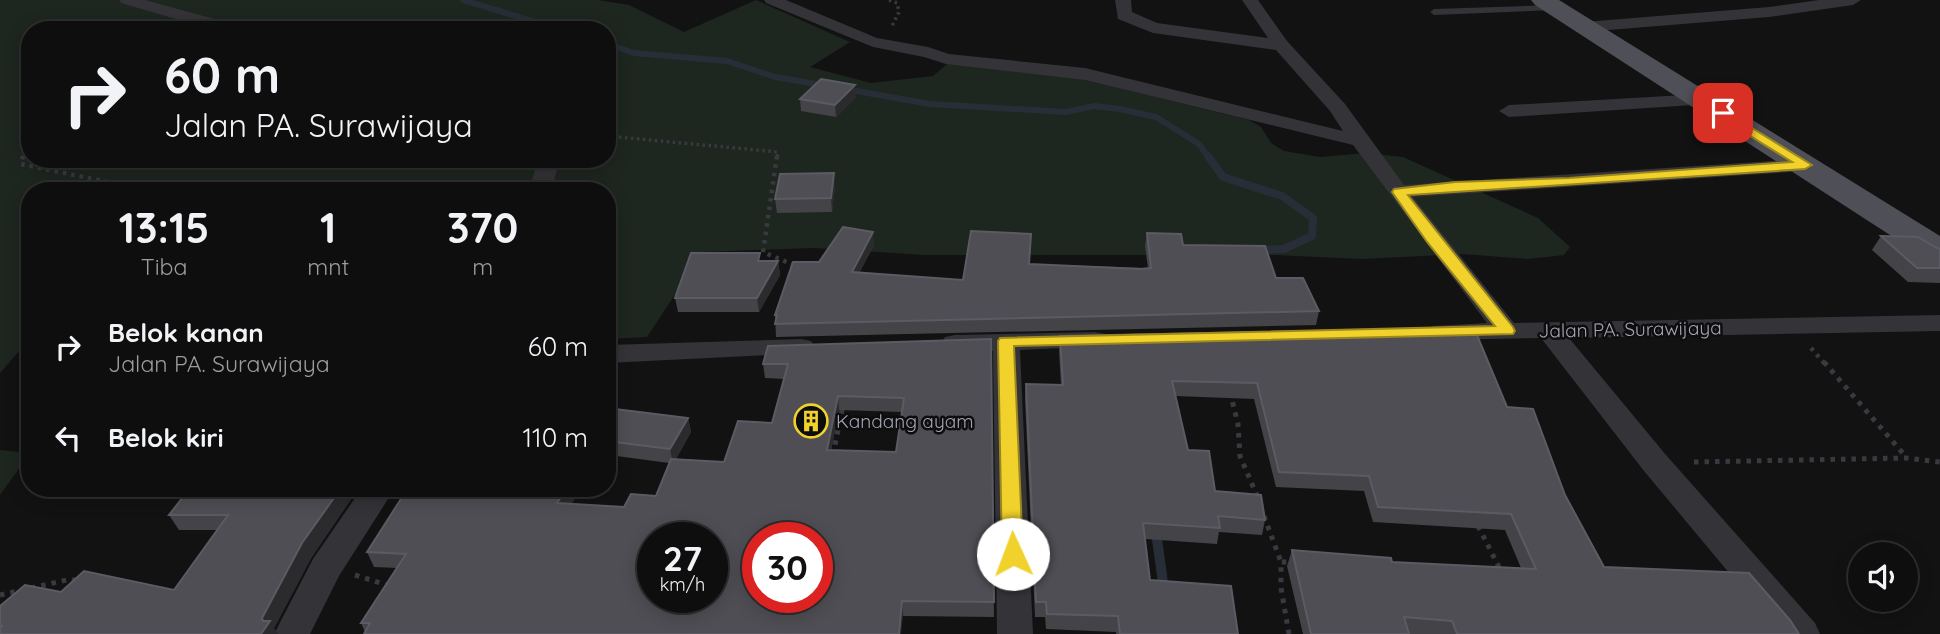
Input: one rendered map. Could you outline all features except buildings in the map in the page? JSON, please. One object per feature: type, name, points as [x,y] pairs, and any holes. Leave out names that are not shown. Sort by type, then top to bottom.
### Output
[{"type":"main road","points":[[1549,4],[1940,251]]},
{"type":"street","points":[[127,0],[202,21]]},
{"type":"street","points":[[772,0],[873,42],[928,52],[946,60],[1085,74],[1360,141]]},
{"type":"street","points":[[1123,0],[1124,15],[1153,28],[1282,45]]},
{"type":"street","points":[[1250,0],[1282,45],[1338,108],[1433,239],[1507,331]]},
{"type":"street","points":[[1250,0],[1262,0]]},
{"type":"street","points":[[1584,27],[1769,12],[1853,0]]},
{"type":"street","points":[[1509,111],[1702,100]]},
{"type":"street","points":[[1399,192],[1455,186],[1569,182],[1805,165]]},
{"type":"street","name":"Jalan PA. Surawijaya","points":[[1410,333],[1940,323]]},
{"type":"street","points":[[1548,330],[1655,463],[1802,634]]},
{"type":"street","points":[[923,344],[1126,339]]},
{"type":"street","points":[[1006,341],[1015,634]]},
{"type":"street","points":[[616,354],[823,346]]},
{"type":"street","points":[[292,634],[326,569],[373,497]]},
{"type":"lane","points":[[1433,12],[1549,4]]},
{"type":"path","points":[[873,42],[890,30],[899,12],[898,3],[889,0]]},
{"type":"path","points":[[616,137],[778,152],[763,252],[804,270]]},
{"type":"path","points":[[40,168],[108,182]]},
{"type":"path","points":[[1793,326],[1907,458]]},
{"type":"path","points":[[1229,387],[1238,424],[1240,456],[1281,562],[1281,588],[1289,634]]},
{"type":"path","points":[[832,460],[844,396]]},
{"type":"path","points":[[1655,463],[1907,458],[1940,462]]},
{"type":"path","points":[[1473,515],[1503,576],[1491,576]]},
{"type":"path","points":[[1281,562],[1306,563]]},
{"type":"path","points":[[326,569],[379,581],[402,593]]},
{"type":"path","points":[[0,595],[71,579],[83,582]]},
{"type":"shaded area","points":[[0,0],[598,0],[629,5],[684,32],[756,0],[850,42],[810,67],[871,83],[933,76],[953,59],[1061,74],[1249,120],[1261,127],[1271,143],[1284,151],[1320,157],[1366,153],[1403,157],[1538,218],[1570,247],[1564,255],[1528,259],[1462,254],[1363,259],[1274,255],[925,255],[813,248],[703,252],[647,337],[616,339],[616,182],[21,182],[21,349],[0,373]]},
{"type":"shaded area","points":[[0,450],[21,452],[21,466],[0,495]]},
{"type":"waterway","points":[[463,0],[532,21]]},
{"type":"waterway","points":[[616,47],[634,53],[727,61],[775,77],[828,86]]},
{"type":"waterway","points":[[845,89],[930,104],[1066,112],[1094,106],[1120,109],[1156,117],[1199,144],[1209,158]]},
{"type":"waterway","points":[[1208,156],[1223,177],[1282,196],[1313,218],[1312,236],[1284,249],[1254,250]]},
{"type":"waterway","points":[[1156,532],[1164,590]]},
{"type":"place","name":"Kandang ayam","points":[[811,421]]},
{"type":"route","points":[[1013,554],[1006,341],[1507,331],[1399,192],[1455,186],[1569,182],[1805,165],[1723,113]]}]
